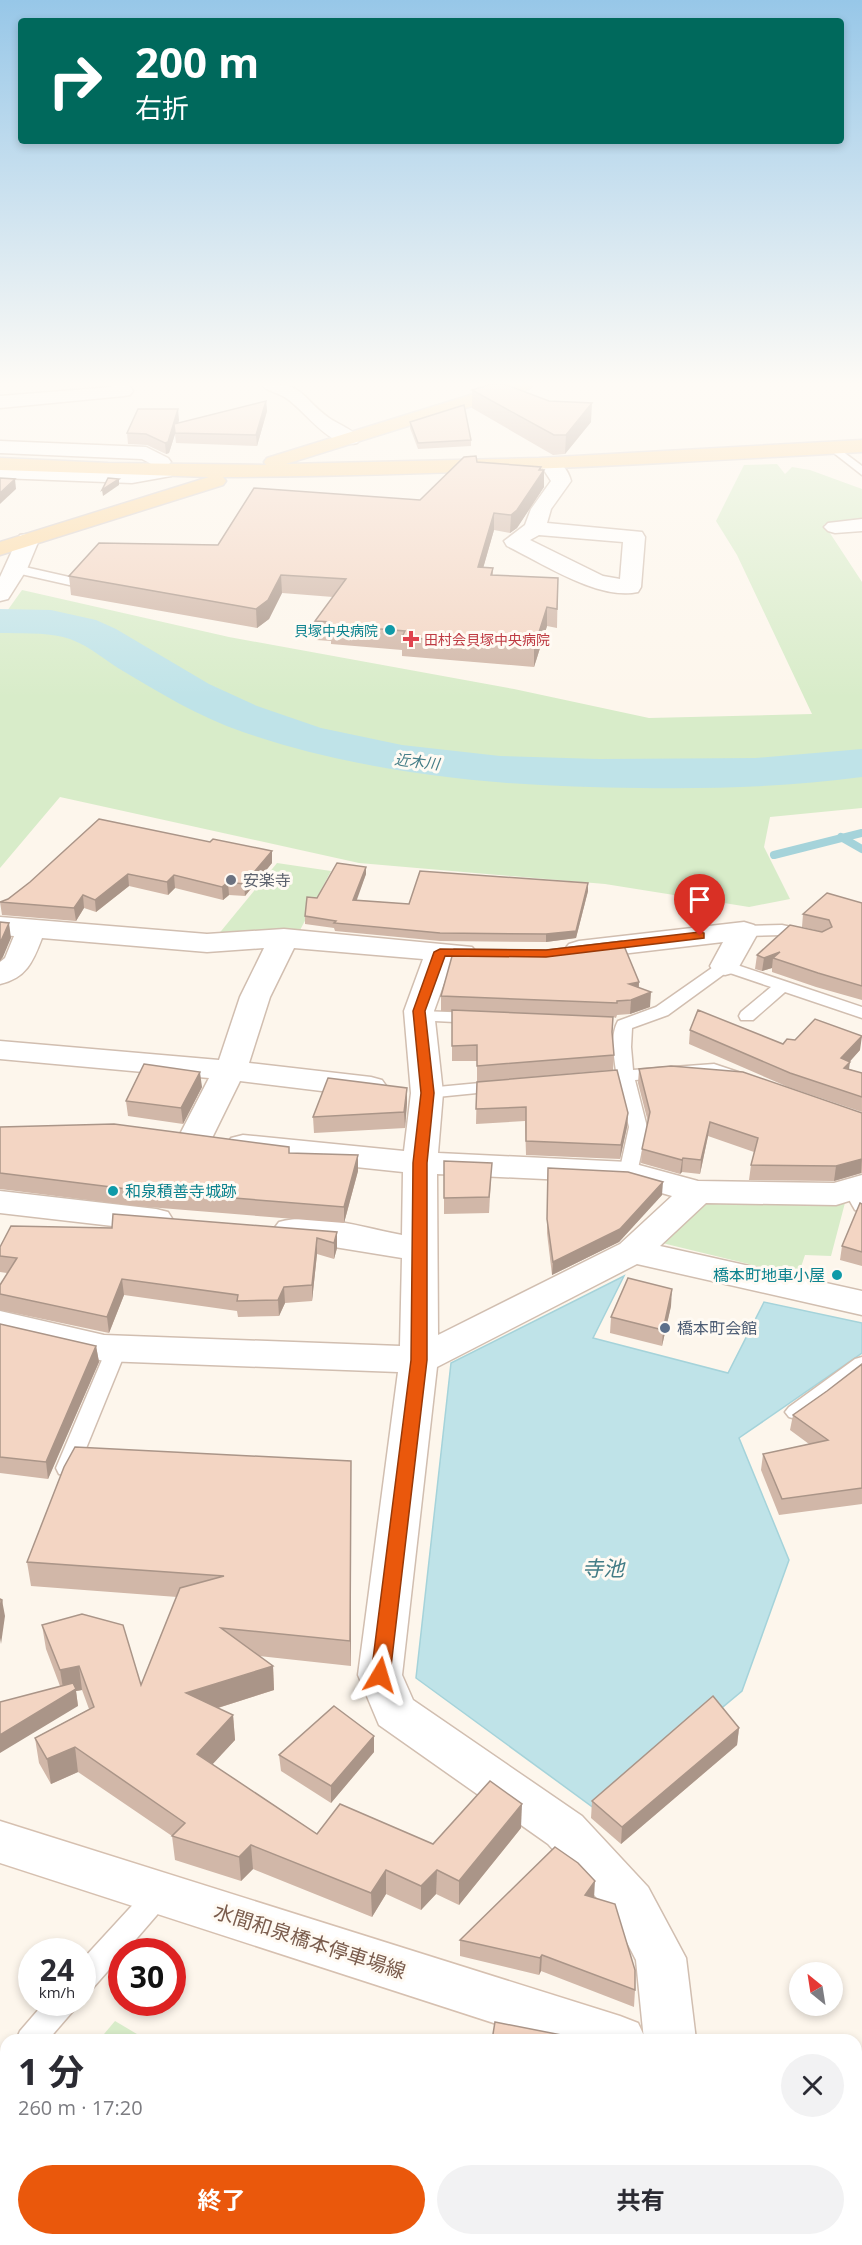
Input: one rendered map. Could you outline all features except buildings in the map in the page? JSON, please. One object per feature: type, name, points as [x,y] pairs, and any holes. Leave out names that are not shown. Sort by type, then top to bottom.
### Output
[{"type":"main road","points":[[9,545],[189,489]]},
{"type":"street","points":[[535,528],[634,537],[630,587],[597,582],[515,541],[535,528],[541,509],[555,489]]},
{"type":"street","points":[[835,527],[862,525]]},
{"type":"street","points":[[8,583],[9,545]]},
{"type":"street","points":[[0,926],[207,943],[284,938],[440,952],[487,953]]},
{"type":"street","points":[[0,975],[18,963],[31,929]]},
{"type":"street","points":[[558,952],[744,931]]},
{"type":"street","points":[[725,966],[744,931]]},
{"type":"street","points":[[195,1138],[229,1070],[255,997],[284,938]]},
{"type":"street","points":[[440,952],[419,1011],[427,1093],[420,1163],[419,1360],[380,1675],[394,1712],[565,1830],[631,1902],[660,1958],[669,2034]]},
{"type":"street","points":[[0,1050],[229,1070],[427,1093]]},
{"type":"street","points":[[161,1134],[292,1151],[420,1163],[628,1173],[697,1191],[859,1194]]},
{"type":"street","points":[[0,1324],[104,1348],[419,1360],[633,1252],[697,1191]]},
{"type":"street","points":[[0,1202],[136,1219],[193,1223]]},
{"type":"street","points":[[260,1228],[328,1233],[419,1250]]},
{"type":"street","points":[[633,1252],[862,1303]]},
{"type":"street","name":"水間和泉橋本停車場線","points":[[0,1842],[601,2034]]},
{"type":"lane","points":[[8,583],[74,582]]},
{"type":"lane","points":[[744,931],[782,930],[821,938]]},
{"type":"lane","points":[[628,1173],[638,1127],[625,1075],[619,1024],[662,1011],[725,966],[862,1013]]},
{"type":"lane","points":[[747,1016],[782,986]]},
{"type":"lane","points":[[420,1016],[488,1018]]},
{"type":"lane","points":[[579,1079],[714,1069],[755,1085]]},
{"type":"lane","points":[[427,1093],[520,1084]]},
{"type":"lane","points":[[60,1483],[117,1348]]},
{"type":"lane","points":[[796,1412],[862,1364]]},
{"type":"lane","points":[[96,1964],[160,1893]]},
{"type":"lane","points":[[35,2034],[51,2016]]},
{"type":"green space","points":[[732,489],[862,489],[862,522],[824,524],[862,582],[862,808],[770,817],[764,847],[790,899],[749,907],[605,884],[359,863],[60,797],[0,868],[0,621],[22,590],[229,637],[514,689],[649,718],[812,714],[737,555],[716,521]]},
{"type":"green space","points":[[277,863],[331,871],[298,934],[217,936]]},
{"type":"green space","points":[[846,1199],[831,1256],[805,1255],[798,1276],[658,1242],[710,1200]]},
{"type":"green space","points":[[115,2021],[137,2034],[104,2034]]},
{"type":"water","name":"寺池","points":[[624,1276],[593,1338],[728,1373],[764,1302],[862,1323],[862,1353],[739,1438],[789,1560],[742,1691],[598,1811],[416,1678],[451,1363]]},
{"type":"waterway","name":"近木川","points":[[0,621],[51,623],[81,629],[101,638],[193,693],[241,716],[305,737],[354,750],[402,759],[500,770],[599,774],[756,773],[862,763]]},
{"type":"waterway","points":[[843,838],[862,833]]},
{"type":"waterway","points":[[774,855],[843,838]]},
{"type":"waterway","points":[[843,838],[862,849]]},
{"type":"place","name":"貝塚中央病院","points":[[390,630]]},
{"type":"place","name":"田村会貝塚中央病院","points":[[411,639]]},
{"type":"place","name":"安楽寺","points":[[231,880]]},
{"type":"place","name":"和泉積善寺城跡","points":[[113,1191]]},
{"type":"place","name":"橋本町地車小屋","points":[[837,1275]]},
{"type":"place","name":"橋本町会館","points":[[665,1328]]},
{"type":"route","points":[[380,1675],[419,1360],[420,1163],[427,1093],[419,1011],[440,952],[546,953],[700,936]]}]
